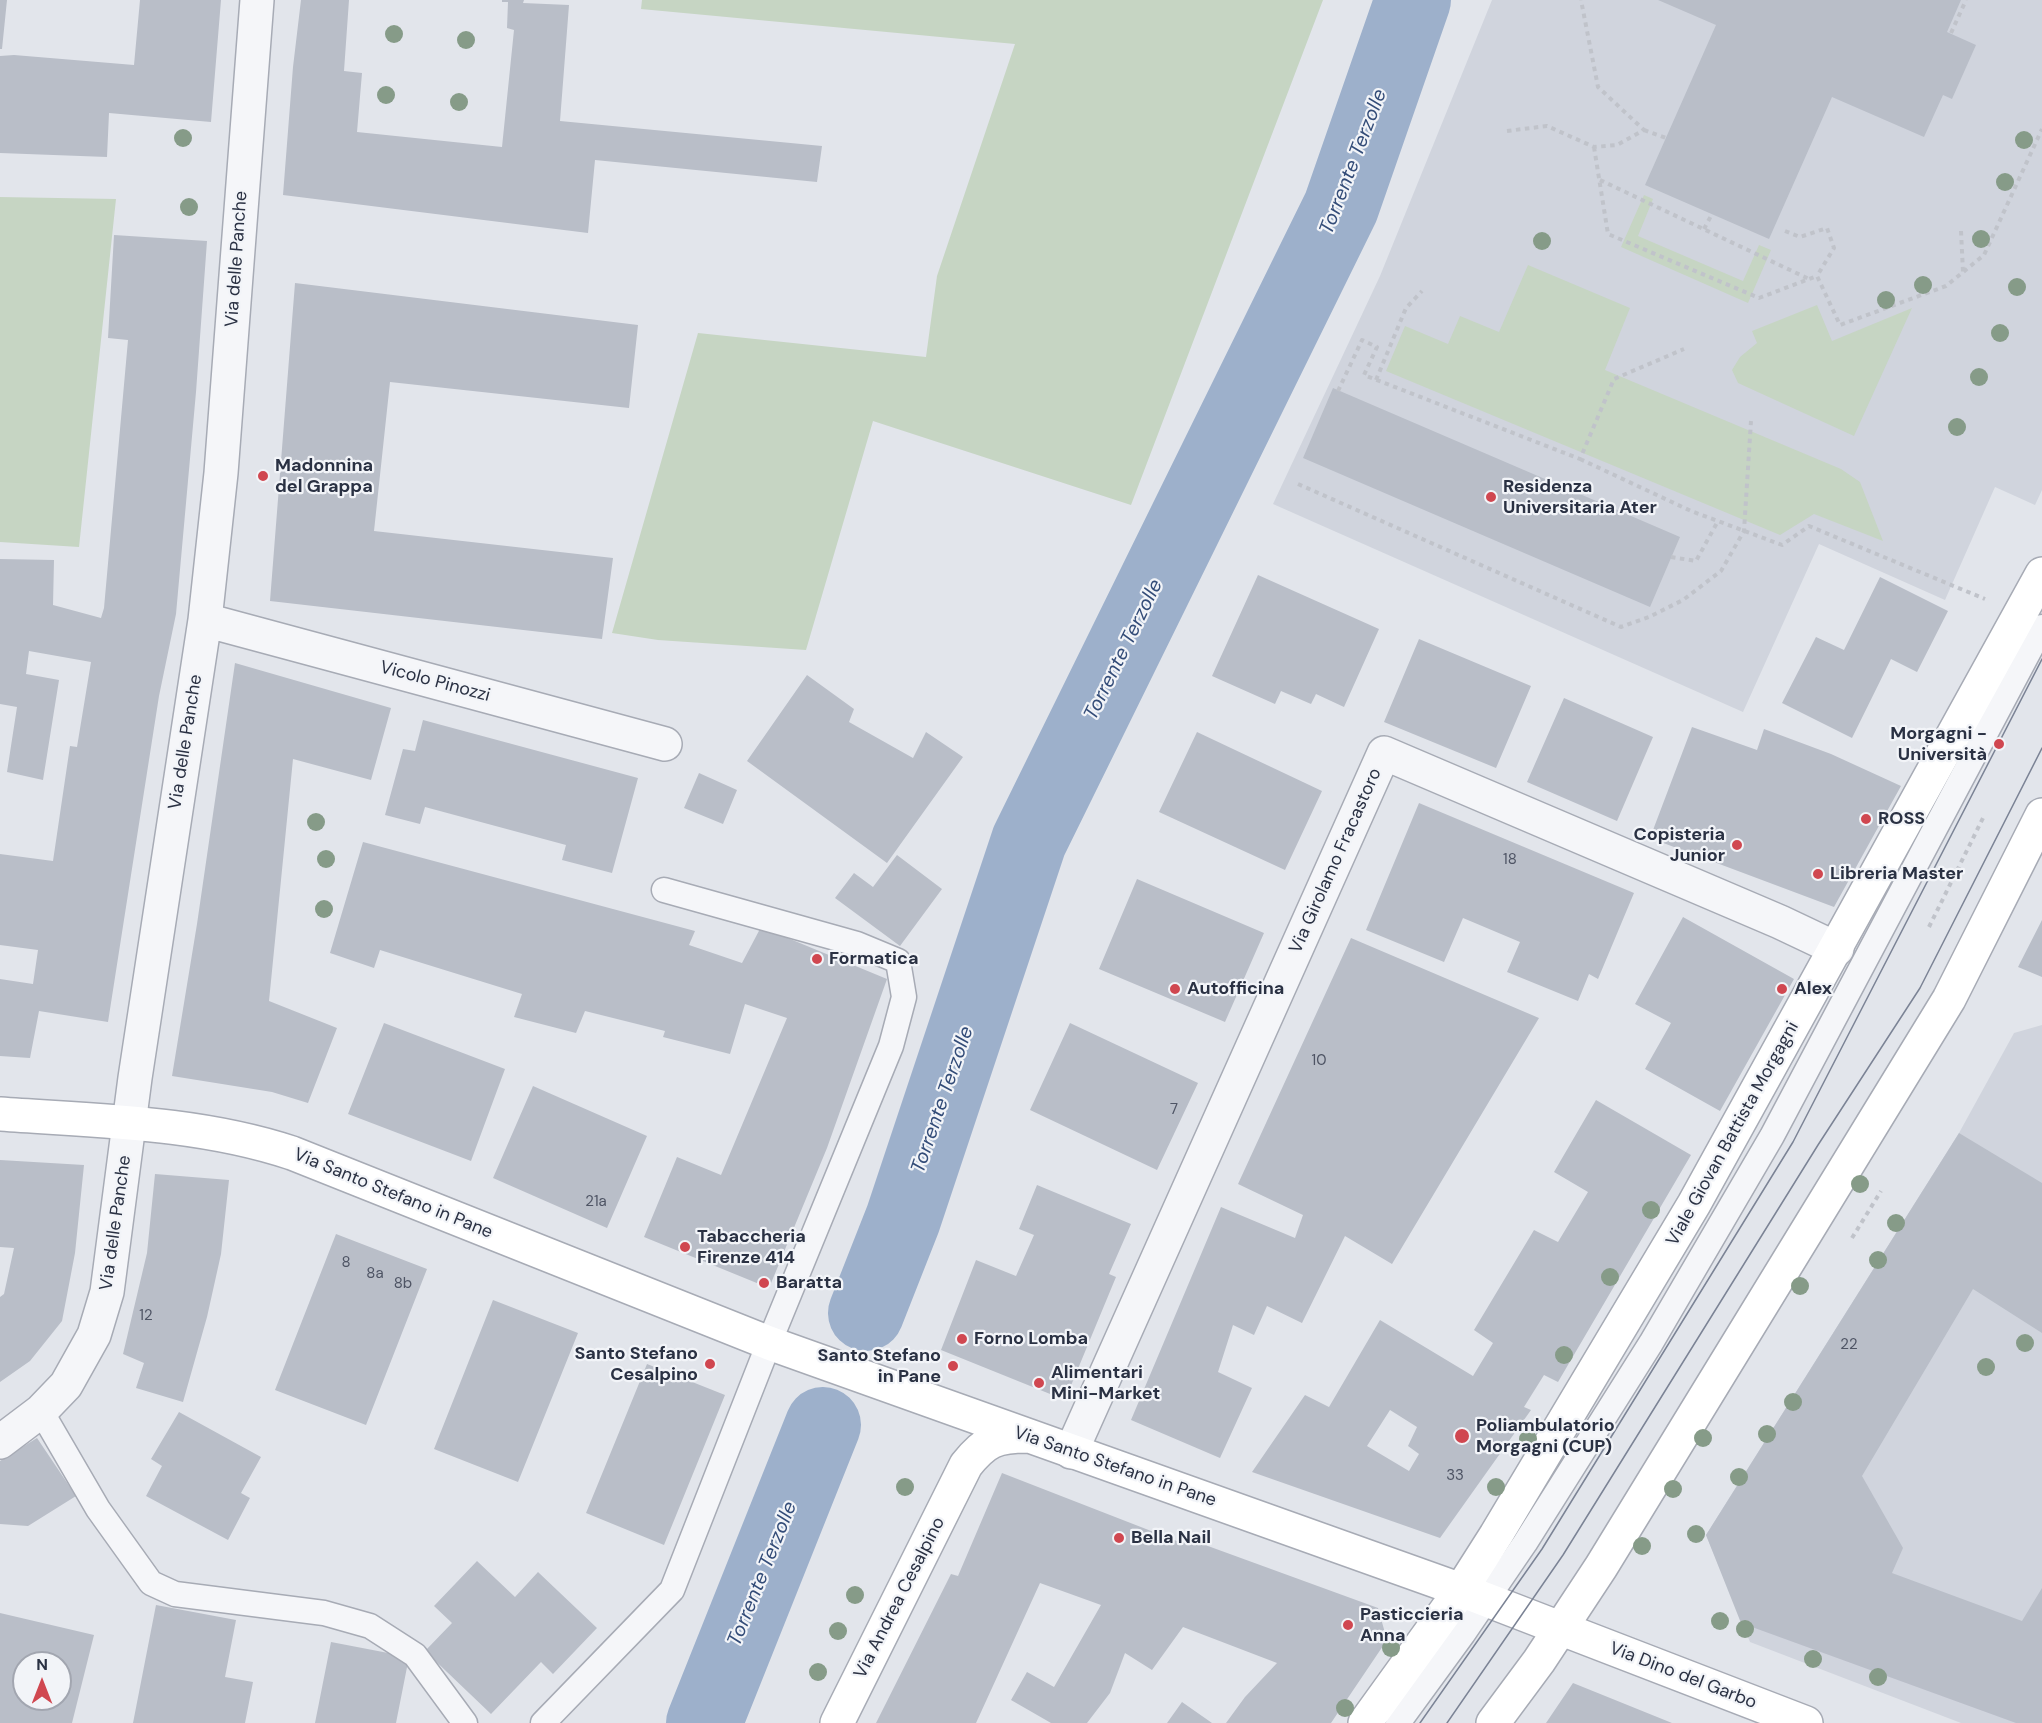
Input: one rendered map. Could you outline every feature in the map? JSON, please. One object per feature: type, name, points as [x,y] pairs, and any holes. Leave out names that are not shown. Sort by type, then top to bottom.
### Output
[{"type":"main road","name":"Viale Giovan Battista Morgagni","points":[[1365,1723],[1474,1595],[1508,1515],[1694,1204],[1837,949],[2042,574]]},
{"type":"main road","points":[[1493,1723],[1561,1629],[1601,1567],[1949,999],[2042,815]]},
{"type":"main road","name":"Via Santo Stefano in Pane","points":[[0,1114],[130,1124],[225,1135],[282,1150],[777,1346],[1474,1595]]},
{"type":"main road","name":"Via Andrea Cesalpino","points":[[916,1397],[947,1414],[963,1437],[966,1448],[962,1474]]},
{"type":"main road","name":"Via Andrea Cesalpino","points":[[837,1723],[972,1457],[989,1442],[999,1437],[1027,1436]]},
{"type":"main road","points":[[1474,1595],[1561,1629]]},
{"type":"main road","name":"Via Dino del Garbo","points":[[1561,1629],[1806,1723]]},
{"type":"street","name":"Via delle Panche","points":[[0,1442],[41,1411],[66,1385],[94,1335],[112,1259],[135,1078],[205,620],[221,473],[257,0]]},
{"type":"street","name":"Vicolo Pinozzi","points":[[205,620],[665,744]]},
{"type":"street","name":"Via Girolamo Fracastoro","points":[[1071,1452],[1384,753],[1780,922],[1837,949]]},
{"type":"lane","name":"Viale Giovan Battista Morgagni","points":[[1398,1723],[1474,1595],[1525,1544],[1651,1343],[1772,1136],[2042,627]]},
{"type":"lane","points":[[543,1723],[672,1590],[777,1346],[891,1046],[904,997],[898,961],[857,944],[664,890]]},
{"type":"lane","points":[[41,1411],[98,1509],[151,1583],[175,1594],[324,1612],[370,1626],[415,1654],[465,1723]]},
{"type":"path","points":[[1581,0],[1598,87],[1644,130],[1666,138]]},
{"type":"path","points":[[1951,33],[1966,0]]},
{"type":"path","points":[[1507,131],[1547,126],[1594,147],[1617,145],[1644,130]]},
{"type":"path","points":[[1817,276],[1840,326],[1946,286],[1984,255],[2042,129]]},
{"type":"path","points":[[1594,147],[1608,234],[1760,298],[1817,276],[1834,248],[1827,228],[1800,237],[1785,231]]},
{"type":"path","points":[[1599,179],[1809,279]]},
{"type":"path","points":[[1704,229],[1712,214]]},
{"type":"path","points":[[1961,231],[1963,273]]},
{"type":"path","points":[[1376,380],[1406,308],[1422,291]]},
{"type":"path","points":[[1338,391],[1362,340],[1377,347],[1364,375],[1580,459],[1691,511],[1782,545],[1809,526],[1991,601]]},
{"type":"path","points":[[1580,459],[1614,379],[1684,349]]},
{"type":"path","points":[[1298,484],[1621,627],[1683,600],[1721,571],[1744,531],[1751,421]]},
{"type":"path","points":[[1671,557],[1696,561],[1718,521]]},
{"type":"path","points":[[1920,922],[1938,931]]},
{"type":"shaded area","points":[[1492,0],[2042,0],[2042,490],[2035,505],[1995,487],[1945,600],[1819,544],[1743,712],[1273,504],[1380,276]]},
{"type":"shaded area","points":[[2042,1025],[2042,1723],[1961,1723],[1750,1642],[1706,1535],[1959,1133],[2014,1033]]},
{"type":"green space","points":[[642,0],[1323,0],[1131,505],[873,421],[806,650],[658,640],[612,633],[698,333],[926,357],[937,276],[1015,44],[641,9]]},
{"type":"green space","points":[[1644,195],[1653,199],[1638,236],[1743,281],[1759,245],[1771,250],[1748,303],[1621,247]]},
{"type":"green space","points":[[0,197],[116,199],[79,547],[0,542]]},
{"type":"green space","points":[[1528,265],[1630,308],[1605,370],[1841,469],[1860,482],[1883,541],[1814,514],[1780,535],[1386,371],[1405,326],[1448,344],[1460,316],[1499,332]]},
{"type":"green space","points":[[1817,305],[1832,341],[1912,308],[1854,436],[1738,383],[1732,370],[1740,357],[1757,343],[1752,331]]},
{"type":"building","points":[[0,0],[7,0],[2,49],[0,49]]},
{"type":"building","points":[[140,0],[221,0],[211,122],[109,113],[107,157],[0,153],[0,56],[14,55],[134,65]]},
{"type":"building","points":[[301,0],[349,0],[344,71],[362,73],[357,132],[502,147],[514,30],[507,28],[508,2],[502,2],[502,0],[524,0],[523,3],[569,5],[560,121],[822,146],[817,182],[595,160],[588,233],[283,195],[293,67]]},
{"type":"building","points":[[1658,0],[1961,0],[1947,32],[1976,45],[1952,99],[1943,95],[1924,137],[1832,97],[1769,239],[1645,185],[1716,25]]},
{"type":"building","points":[[114,235],[207,241],[176,614],[159,696],[108,1022],[39,1011],[30,1058],[0,1056],[0,979],[33,984],[38,950],[0,945],[0,854],[53,861],[70,746],[77,747],[91,662],[29,651],[26,674],[59,680],[43,780],[7,772],[17,707],[0,704],[0,559],[54,560],[53,605],[101,618],[104,608],[128,340],[108,338]]},
{"type":"building","points":[[295,283],[638,325],[629,408],[390,382],[374,531],[613,558],[602,639],[270,601]]},
{"type":"building","name":"Residenza Universitaria Ater","points":[[1333,388],[1680,537],[1650,607],[1303,458]]},
{"type":"building","points":[[1258,575],[1379,629],[1344,707],[1316,694],[1311,704],[1281,691],[1275,704],[1212,676]]},
{"type":"building","points":[[1880,577],[1948,611],[1917,672],[1891,659],[1852,738],[1782,703],[1816,637],[1844,650]]},
{"type":"building","points":[[1419,639],[1531,686],[1496,768],[1384,722]]},
{"type":"building","points":[[235,663],[391,708],[371,780],[293,759],[269,1001],[337,1028],[308,1103],[272,1092],[172,1076]]},
{"type":"building","points":[[807,675],[854,709],[849,722],[913,758],[926,732],[963,757],[887,863],[747,761]]},
{"type":"building","points":[[1564,698],[1653,737],[1617,821],[1527,782]]},
{"type":"building","points":[[423,720],[638,778],[612,873],[562,860],[566,845],[425,807],[420,824],[385,815],[403,749],[415,751]]},
{"type":"building","points":[[1692,727],[1757,750],[1764,729],[1831,754],[1901,786],[1834,907],[1650,838]]},
{"type":"building","points":[[1197,732],[1322,791],[1285,870],[1159,812]]},
{"type":"building","points":[[699,773],[737,790],[723,824],[684,808]]},
{"type":"building","points":[[1419,803],[1634,893],[1598,979],[1589,974],[1578,1001],[1507,972],[1520,942],[1463,918],[1444,962],[1366,930]]},
{"type":"building","points":[[363,842],[695,931],[689,945],[742,963],[761,927],[887,979],[827,1148],[769,1288],[644,1237],[677,1157],[721,1175],[787,1018],[745,1004],[730,1054],[663,1037],[665,1031],[585,1011],[576,1033],[514,1017],[522,994],[380,950],[374,968],[330,953]]},
{"type":"building","points":[[897,855],[942,889],[900,946],[835,898],[854,873],[873,887]]},
{"type":"building","points":[[1137,879],[1264,933],[1225,1022],[1099,969]]},
{"type":"building","points":[[1683,917],[1794,979],[1720,1111],[1645,1069],[1671,1023],[1635,1004]]},
{"type":"building","points":[[2042,920],[2042,977],[2018,967]]},
{"type":"building","points":[[1351,938],[1539,1018],[1392,1264],[1345,1236],[1302,1323],[1267,1306],[1254,1335],[1233,1325],[1218,1372],[1252,1388],[1220,1458],[1131,1420],[1221,1207],[1295,1238],[1303,1215],[1238,1184]]},
{"type":"building","points":[[384,1023],[505,1069],[471,1161],[348,1114]]},
{"type":"building","points":[[1070,1023],[1198,1083],[1157,1170],[1030,1110]]},
{"type":"building","points":[[533,1086],[647,1136],[607,1228],[493,1178]]},
{"type":"building","points":[[1596,1100],[1691,1155],[1558,1382],[1544,1375],[1524,1407],[1531,1410],[1440,1538],[1252,1472],[1305,1395],[1329,1407],[1380,1320],[1473,1376],[1493,1343],[1474,1330],[1534,1230],[1558,1242],[1588,1192],[1554,1172]],"holes":[[[1390,1410],[1417,1427],[1408,1446],[1419,1454],[1409,1471],[1367,1446]]]},
{"type":"building","points":[[1959,1133],[2042,1183],[2042,1333],[1973,1289],[1862,1476],[1903,1548],[1892,1573],[2022,1621],[2042,1588],[2042,1723],[2016,1723],[1741,1623],[1706,1535]]},
{"type":"building","points":[[0,1160],[84,1165],[75,1253],[62,1321],[30,1361],[0,1382],[0,1297],[4,1294],[14,1248],[0,1247]]},
{"type":"building","points":[[155,1174],[229,1180],[221,1254],[207,1317],[183,1402],[136,1388],[144,1363],[123,1354],[147,1253]]},
{"type":"building","points":[[1037,1185],[1131,1224],[1109,1274],[1116,1277],[1065,1400],[941,1350],[976,1260],[1016,1276],[1034,1235],[1019,1229]]},
{"type":"building","points":[[336,1234],[427,1269],[366,1425],[275,1390]]},
{"type":"building","points":[[493,1300],[578,1333],[518,1482],[434,1449]]},
{"type":"building","points":[[647,1364],[725,1395],[664,1545],[586,1513]]},
{"type":"building","points":[[179,1412],[261,1457],[241,1493],[250,1498],[228,1540],[146,1496],[162,1466],[151,1459]]},
{"type":"building","points":[[37,1438],[76,1496],[28,1526],[0,1524],[0,1461]]},
{"type":"building","points":[[1002,1473],[1182,1543],[1186,1538],[1378,1608],[1387,1640],[1331,1723],[1226,1723],[1245,1697],[1277,1663],[1183,1627],[1152,1670],[1125,1653],[1110,1693],[1087,1723],[1051,1723],[1011,1700],[1027,1672],[1054,1687],[1101,1605],[1040,1583],[976,1723],[876,1723],[951,1574],[958,1576]]},
{"type":"building","points":[[477,1561],[515,1597],[538,1572],[597,1628],[553,1674],[541,1662],[491,1714],[425,1651],[452,1623],[434,1606]]},
{"type":"building","points":[[156,1605],[236,1620],[225,1677],[253,1682],[245,1723],[133,1723]]},
{"type":"building","points":[[0,1613],[94,1635],[72,1723],[0,1723]]},
{"type":"building","points":[[331,1642],[409,1657],[396,1723],[315,1723]]},
{"type":"building","points":[[1573,1683],[1672,1723],[1546,1723]]},
{"type":"building","points":[[1182,1702],[1212,1723],[1167,1723]]},
{"type":"waterway","name":"Torrente Terzolle","points":[[866,1313],[903,1219],[1029,841],[1341,207],[1413,0]]},
{"type":"waterway","name":"Torrente Terzolle","points":[[704,1723],[823,1425]]},
{"type":"tram line","points":[[1420,1723],[1542,1549],[1793,1142],[2042,659]]},
{"type":"tram line","points":[[1447,1723],[1563,1555],[1818,1145],[1920,988],[2042,748]]},
{"type":"place","name":"Madonnina del Grappa","points":[[263,476]]},
{"type":"place","name":"Residenza Universitaria Ater","points":[[1491,497]]},
{"type":"place","name":"Morgagni - Università","points":[[1999,744]]},
{"type":"place","name":"ROSS","points":[[1866,819]]},
{"type":"place","name":"Copisteria Junior","points":[[1737,845]]},
{"type":"place","name":"Libreria Master","points":[[1818,874]]},
{"type":"place","name":"Formatica","points":[[817,959]]},
{"type":"place","name":"Autofficina","points":[[1175,989]]},
{"type":"place","name":"Alex","points":[[1782,989]]},
{"type":"place","name":"Tabaccheria Firenze 414","points":[[685,1247]]},
{"type":"place","name":"Baratta","points":[[764,1283]]},
{"type":"place","name":"Forno Lomba","points":[[962,1339]]},
{"type":"place","name":"Santo Stefano Cesalpino","points":[[710,1364]]},
{"type":"place","name":"Santo Stefano in Pane","points":[[953,1366]]},
{"type":"place","name":"Alimentari Mini-Market","points":[[1039,1383]]},
{"type":"place","name":"Poliambulatorio Morgagni (CUP)","points":[[1462,1436]]},
{"type":"place","name":"Bella Nail","points":[[1119,1538]]},
{"type":"place","name":"Pasticcieria Anna","points":[[1348,1625]]}]
